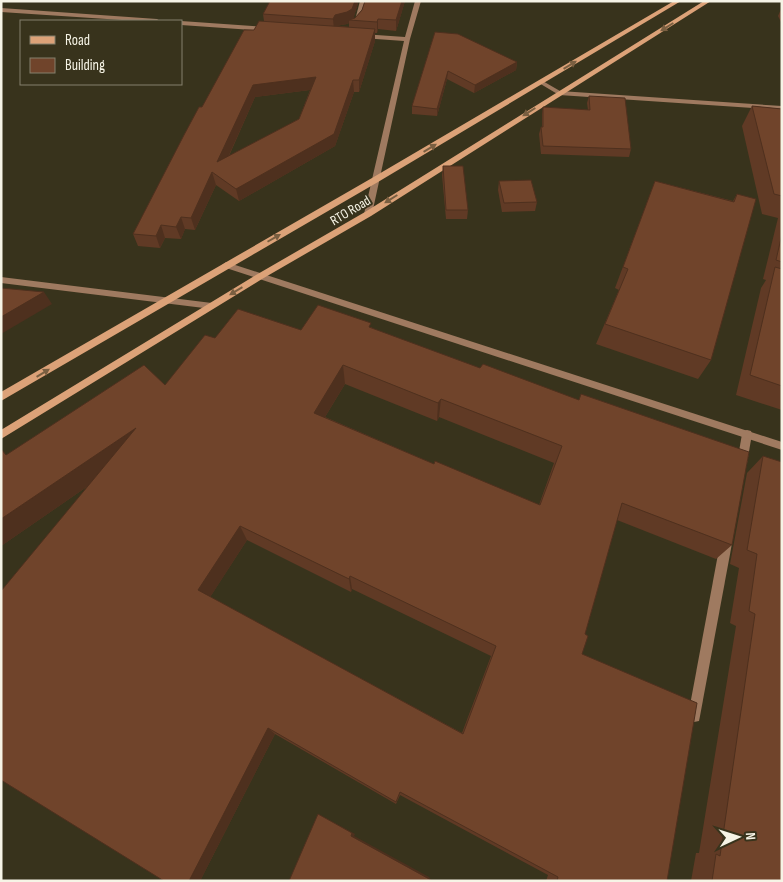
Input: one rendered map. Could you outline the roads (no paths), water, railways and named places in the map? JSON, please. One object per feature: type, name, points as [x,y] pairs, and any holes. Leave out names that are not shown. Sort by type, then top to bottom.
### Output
[{"type":"street","points":[[351,28],[358,24],[363,1]]},
{"type":"street","points":[[368,214],[406,39],[418,1]]},
{"type":"street","name":"RTO Road","points":[[1,398],[678,1]]},
{"type":"street","name":"RTO Road","points":[[1,435],[259,277],[368,214],[708,1]]},
{"type":"street","points":[[1,10],[143,20]]},
{"type":"street","points":[[182,23],[279,30]]},
{"type":"street","points":[[358,35],[406,39]]},
{"type":"street","points":[[541,82],[559,93],[782,108]]},
{"type":"street","points":[[226,265],[782,446]]},
{"type":"street","points":[[1,280],[212,306]]},
{"type":"street","points":[[740,475],[747,434]]},
{"type":"street","points":[[692,726],[730,523]]}]
